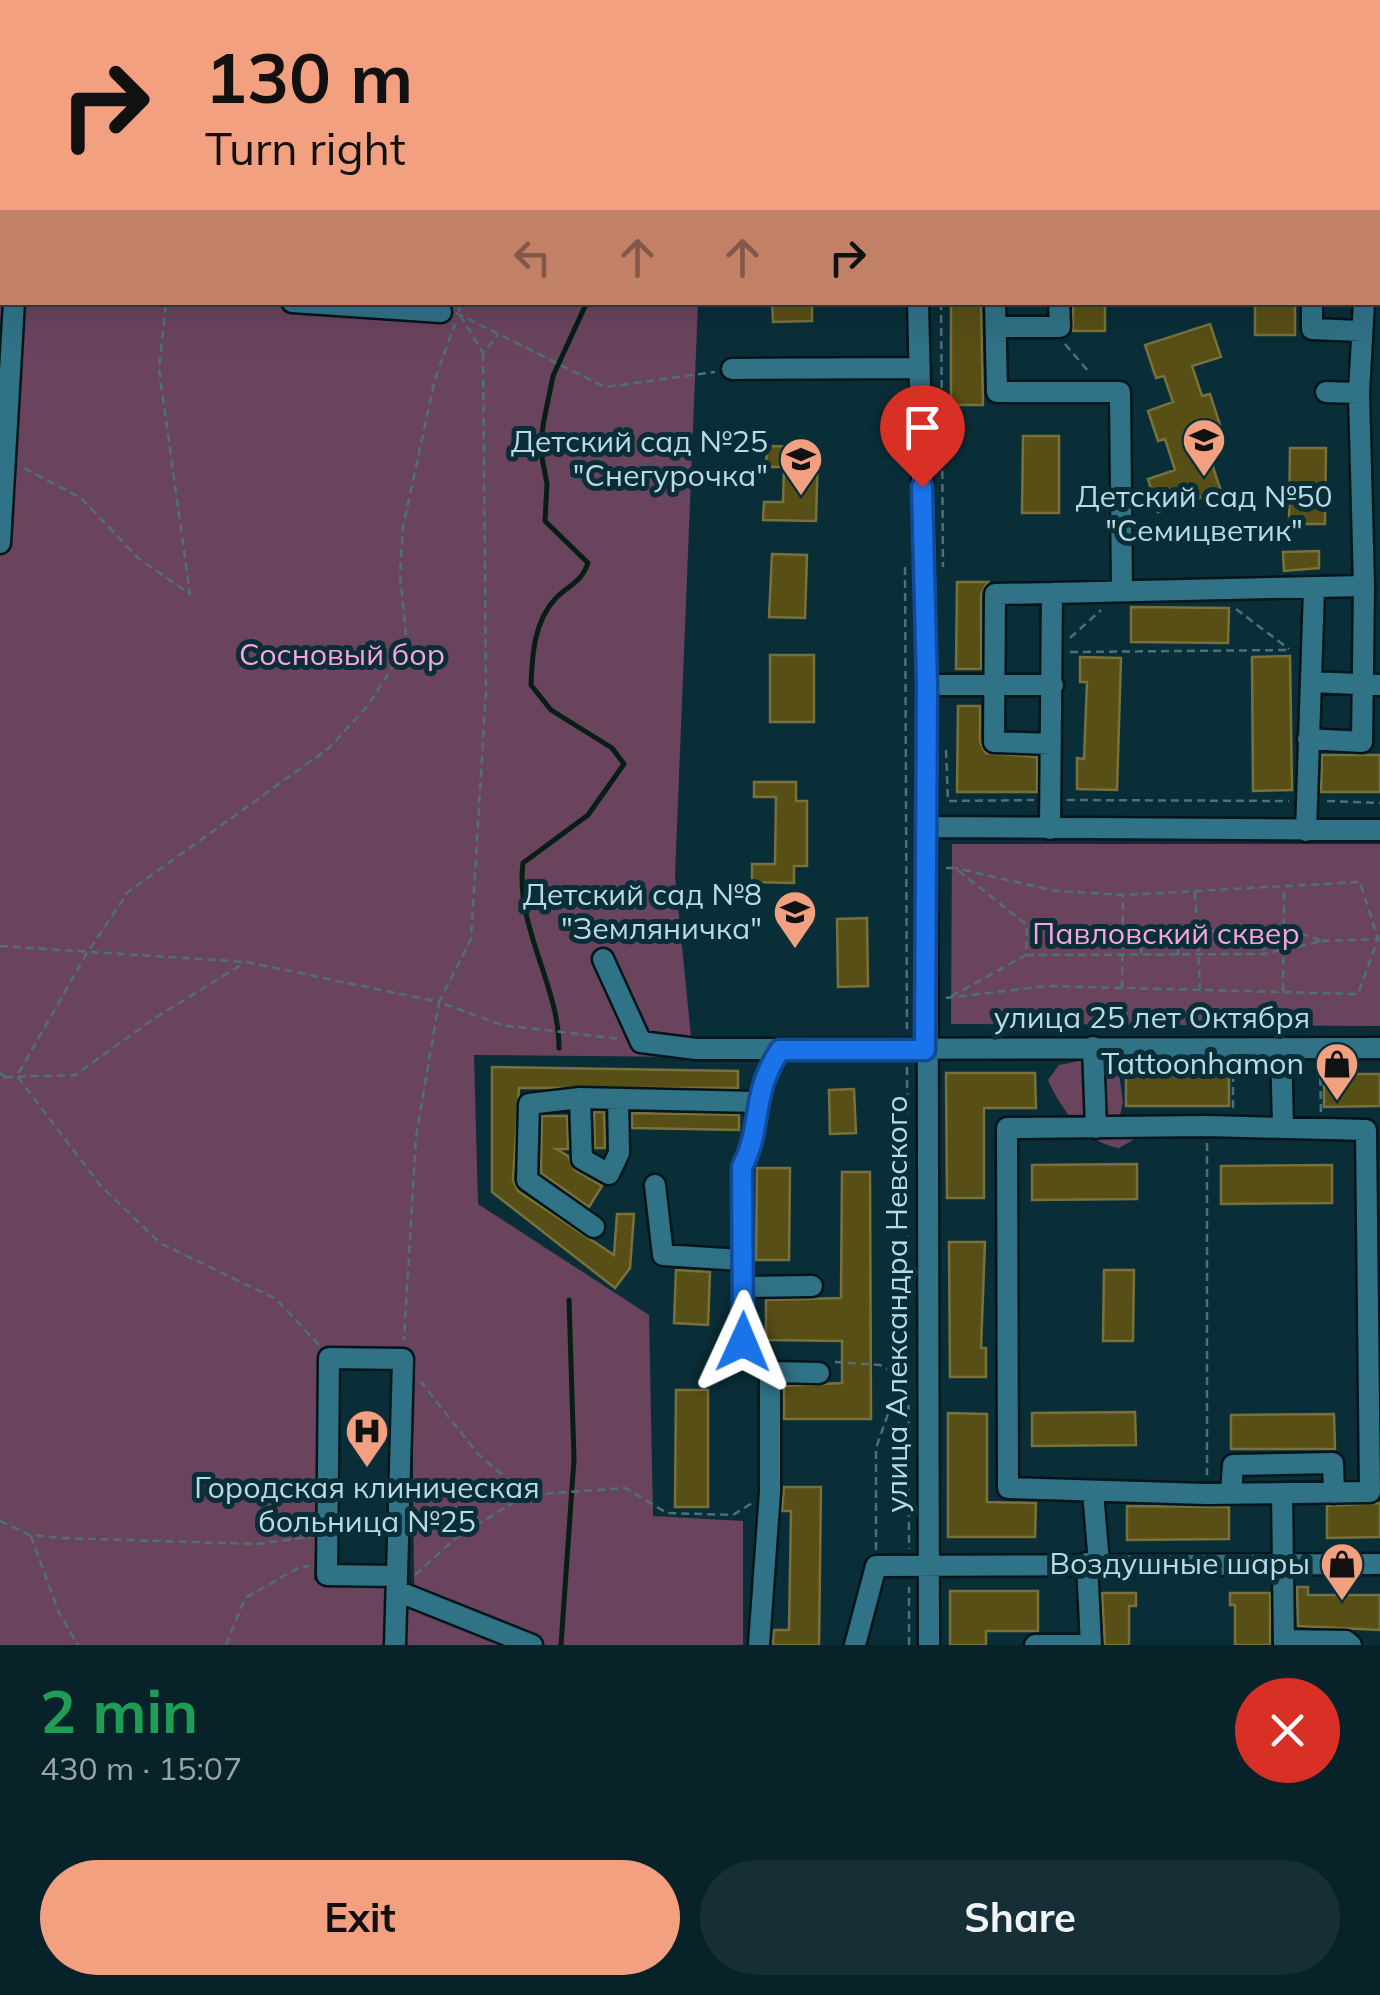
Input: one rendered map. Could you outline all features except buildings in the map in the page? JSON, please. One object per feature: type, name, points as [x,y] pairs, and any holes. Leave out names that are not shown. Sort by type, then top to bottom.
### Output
[{"type":"street","points":[[0,543],[14,305]]},
{"type":"street","points":[[336,305],[452,313]]},
{"type":"street","name":"улица Александра Невского","points":[[918,305],[927,685],[926,997],[916,1049],[919,1565],[929,1645]]},
{"type":"street","points":[[996,305],[997,392],[1120,392],[1122,591]]},
{"type":"street","points":[[996,328],[1060,327],[1060,305]]},
{"type":"street","points":[[1312,305],[1312,329],[1362,331]]},
{"type":"street","points":[[1308,739],[1362,742],[1371,685],[1359,393],[1364,305]]},
{"type":"street","points":[[732,369],[920,368]]},
{"type":"street","points":[[1326,392],[1359,393]]},
{"type":"street","points":[[1051,744],[994,742],[995,594],[1364,586]]},
{"type":"street","points":[[1306,831],[1314,588]]},
{"type":"street","points":[[1050,829],[1052,593]]},
{"type":"street","points":[[1311,682],[1371,685]]},
{"type":"street","points":[[927,685],[1052,685]]},
{"type":"street","points":[[926,826],[1380,830]]},
{"type":"street","name":"улица 25 лет Октября","points":[[603,960],[641,1042],[696,1049],[1380,1048]]},
{"type":"street","points":[[1093,1047],[1096,1128]]},
{"type":"street","points":[[1281,1047],[1282,1127]]},
{"type":"street","points":[[759,1645],[770,1492],[770,1372],[743,1342],[742,1167],[750,1151],[763,1076],[780,1050]]},
{"type":"street","points":[[594,1227],[528,1180],[529,1104],[580,1098],[756,1102]]},
{"type":"street","points":[[580,1098],[582,1159],[608,1174],[619,1153],[618,1099]]},
{"type":"street","points":[[1207,1126],[1366,1130],[1370,1492],[1207,1494],[1008,1488],[1007,1128],[1207,1126]]},
{"type":"street","points":[[655,1185],[663,1255],[740,1260]]},
{"type":"street","points":[[744,1287],[812,1286]]},
{"type":"street","points":[[395,1645],[397,1584],[400,1482],[403,1358],[328,1358],[327,1575],[397,1584],[532,1645]]},
{"type":"street","points":[[770,1372],[819,1373]]},
{"type":"street","points":[[1230,1494],[1232,1465],[1333,1463],[1334,1493]]},
{"type":"street","points":[[1035,1645],[1090,1645],[1093,1492]]},
{"type":"street","points":[[1282,1494],[1284,1642],[1346,1641],[1350,1645]]},
{"type":"street","points":[[855,1645],[876,1566],[1380,1564]]},
{"type":"path","points":[[5,458],[82,498],[138,558],[190,594],[159,369],[166,305]]},
{"type":"path","points":[[18,1076],[87,953],[128,892],[329,748],[368,707],[407,644],[400,574],[403,527],[452,313],[459,305]]},
{"type":"path","points":[[940,305],[944,570]]},
{"type":"path","points":[[452,313],[605,387],[732,369]]},
{"type":"path","points":[[452,313],[483,353],[486,692],[471,939],[439,1002],[416,1137],[403,1358],[478,1454],[526,1495]]},
{"type":"path","points":[[1052,327],[1105,391]]},
{"type":"path","points":[[483,353],[498,336]]},
{"type":"path","points":[[905,566],[916,1049],[908,1379],[919,1565],[908,1645]]},
{"type":"path","points":[[1054,652],[1122,591]]},
{"type":"path","points":[[1228,604],[1258,622],[1290,650]]},
{"type":"path","points":[[1054,652],[1290,650],[1313,643]]},
{"type":"path","points":[[946,743],[948,801],[1284,801]]},
{"type":"path","points":[[1307,800],[1380,803]]},
{"type":"path","points":[[926,867],[954,868],[1056,891],[1123,895],[1360,882],[1379,939],[1358,994],[1047,986],[949,998],[926,997]]},
{"type":"path","points":[[954,868],[1026,925],[1178,932],[1283,927],[1322,942]]},
{"type":"path","points":[[1283,992],[1284,886]]},
{"type":"path","points":[[1195,891],[1200,990]]},
{"type":"path","points":[[1122,988],[1123,895]]},
{"type":"path","points":[[1026,925],[1026,954]]},
{"type":"path","points":[[1262,928],[1264,954]]},
{"type":"path","points":[[1140,955],[1142,930]]},
{"type":"path","points":[[1178,932],[1178,955]]},
{"type":"path","points":[[949,998],[1026,954],[1264,954],[1322,942],[1379,939]]},
{"type":"path","points":[[0,946],[246,962],[439,1002],[502,1026],[609,1038]]},
{"type":"path","points":[[0,1073],[76,1075],[155,1018],[246,962]]},
{"type":"path","points":[[1233,1126],[1234,1064]]},
{"type":"path","points":[[1320,1064],[1321,1129]]},
{"type":"path","points":[[0,1080],[5,1076]]},
{"type":"path","points":[[18,1076],[100,1186],[160,1244],[276,1299],[302,1323],[328,1358]]},
{"type":"path","points":[[1207,1126],[1207,1494]]},
{"type":"path","points":[[819,1373],[829,1362],[860,1362],[880,1365],[908,1379]]},
{"type":"path","points":[[876,1566],[876,1448],[902,1377]]},
{"type":"path","points":[[400,1482],[526,1495],[625,1488],[666,1513],[733,1515],[770,1492]]},
{"type":"path","points":[[397,1584],[457,1537],[526,1495]]},
{"type":"path","points":[[0,1521],[30,1535],[256,1544],[326,1535]]},
{"type":"path","points":[[30,1535],[59,1613],[78,1645]]},
{"type":"path","points":[[226,1645],[244,1598],[300,1566],[326,1565]]},
{"type":"green space","name":"Сосновый бор","points":[[0,305],[698,305],[675,876],[693,1057],[474,1055],[478,1204],[649,1315],[653,1516],[743,1521],[743,1645],[0,1645]],"holes":[[[412,1351],[414,1584],[314,1580],[321,1353]]]},
{"type":"green space","name":"Павловский сквер","points":[[952,844],[1380,844],[1380,1026],[951,1024]]},
{"type":"green space","points":[[1079,1061],[1118,1066],[1123,1102],[1120,1115],[1140,1136],[1119,1148],[1107,1145],[1085,1132],[1067,1113],[1048,1080],[1059,1065]]},
{"type":"waterway","points":[[559,1048],[552,1001],[525,910],[523,863],[588,815],[624,764],[612,748],[551,710],[531,685],[534,650],[543,617],[588,563],[545,521],[547,484],[540,447],[553,376],[586,305]]},
{"type":"waterway","points":[[561,1645],[574,1459],[569,1300]]},
{"type":"place","name":"Детский сад №50 \"Семицветик\"","points":[[1204,478]]},
{"type":"place","name":"Детский сад №25 \"Снегурочка\"","points":[[801,497]]},
{"type":"place","name":"Детский сад №8 \"Земляничка\"","points":[[795,950]]},
{"type":"place","name":"Tattoonhamon","points":[[1337,1102]]},
{"type":"place","name":"Городская клиническая больница №25","points":[[367,1469]]},
{"type":"place","name":"Воздушные шары","points":[[1342,1602]]},
{"type":"route","points":[[743,1342],[742,1167],[750,1151],[763,1076],[780,1050],[925,1050],[927,685],[922,487]]}]
